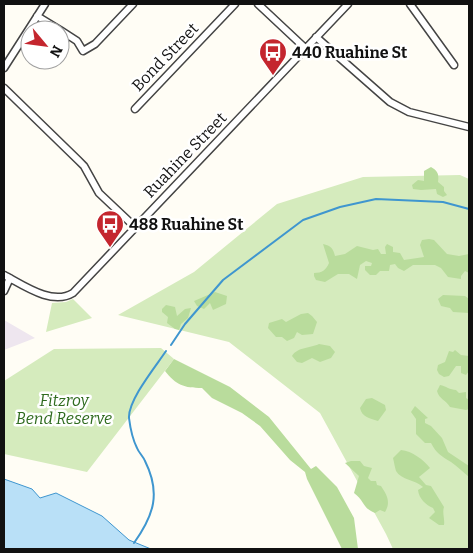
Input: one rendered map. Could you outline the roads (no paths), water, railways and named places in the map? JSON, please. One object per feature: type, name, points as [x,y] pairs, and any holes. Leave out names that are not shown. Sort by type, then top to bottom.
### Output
[{"type":"street","points":[[4,68],[45,4]]},
{"type":"street","points":[[70,37],[77,42],[83,51],[95,44],[133,4]]},
{"type":"street","name":"Bond Street","points":[[135,108],[235,4]]},
{"type":"street","points":[[258,4],[305,48]]},
{"type":"street","name":"Ruahine Street","points":[[7,277],[48,296],[62,298],[68,296],[83,284],[348,4]]},
{"type":"street","points":[[410,4],[454,64]]},
{"type":"street","points":[[38,16],[44,20]]},
{"type":"street","points":[[316,37],[390,102],[401,109],[469,127]]},
{"type":"street","points":[[4,88],[84,166],[98,193],[135,228]]},
{"type":"street","points":[[4,291],[7,277]]},
{"type":"water","points":[[4,479],[32,489],[40,498],[56,493],[102,516],[129,540],[151,549],[4,549]]},
{"type":"waterway","points":[[171,345],[185,324],[223,280],[303,220],[340,207],[376,199],[443,202],[469,209]]},
{"type":"waterway","points":[[134,543],[146,523],[153,504],[154,494],[150,473],[133,437],[129,418],[130,411],[138,393],[166,351]]},
{"type":"place","name":"440 Ruahine St","points":[[273,76]]},
{"type":"place","name":"488 Ruahine St","points":[[110,248]]},
{"type":"park label","name":"Fitzroy Bend Reserve","points":[[64,409]]}]
